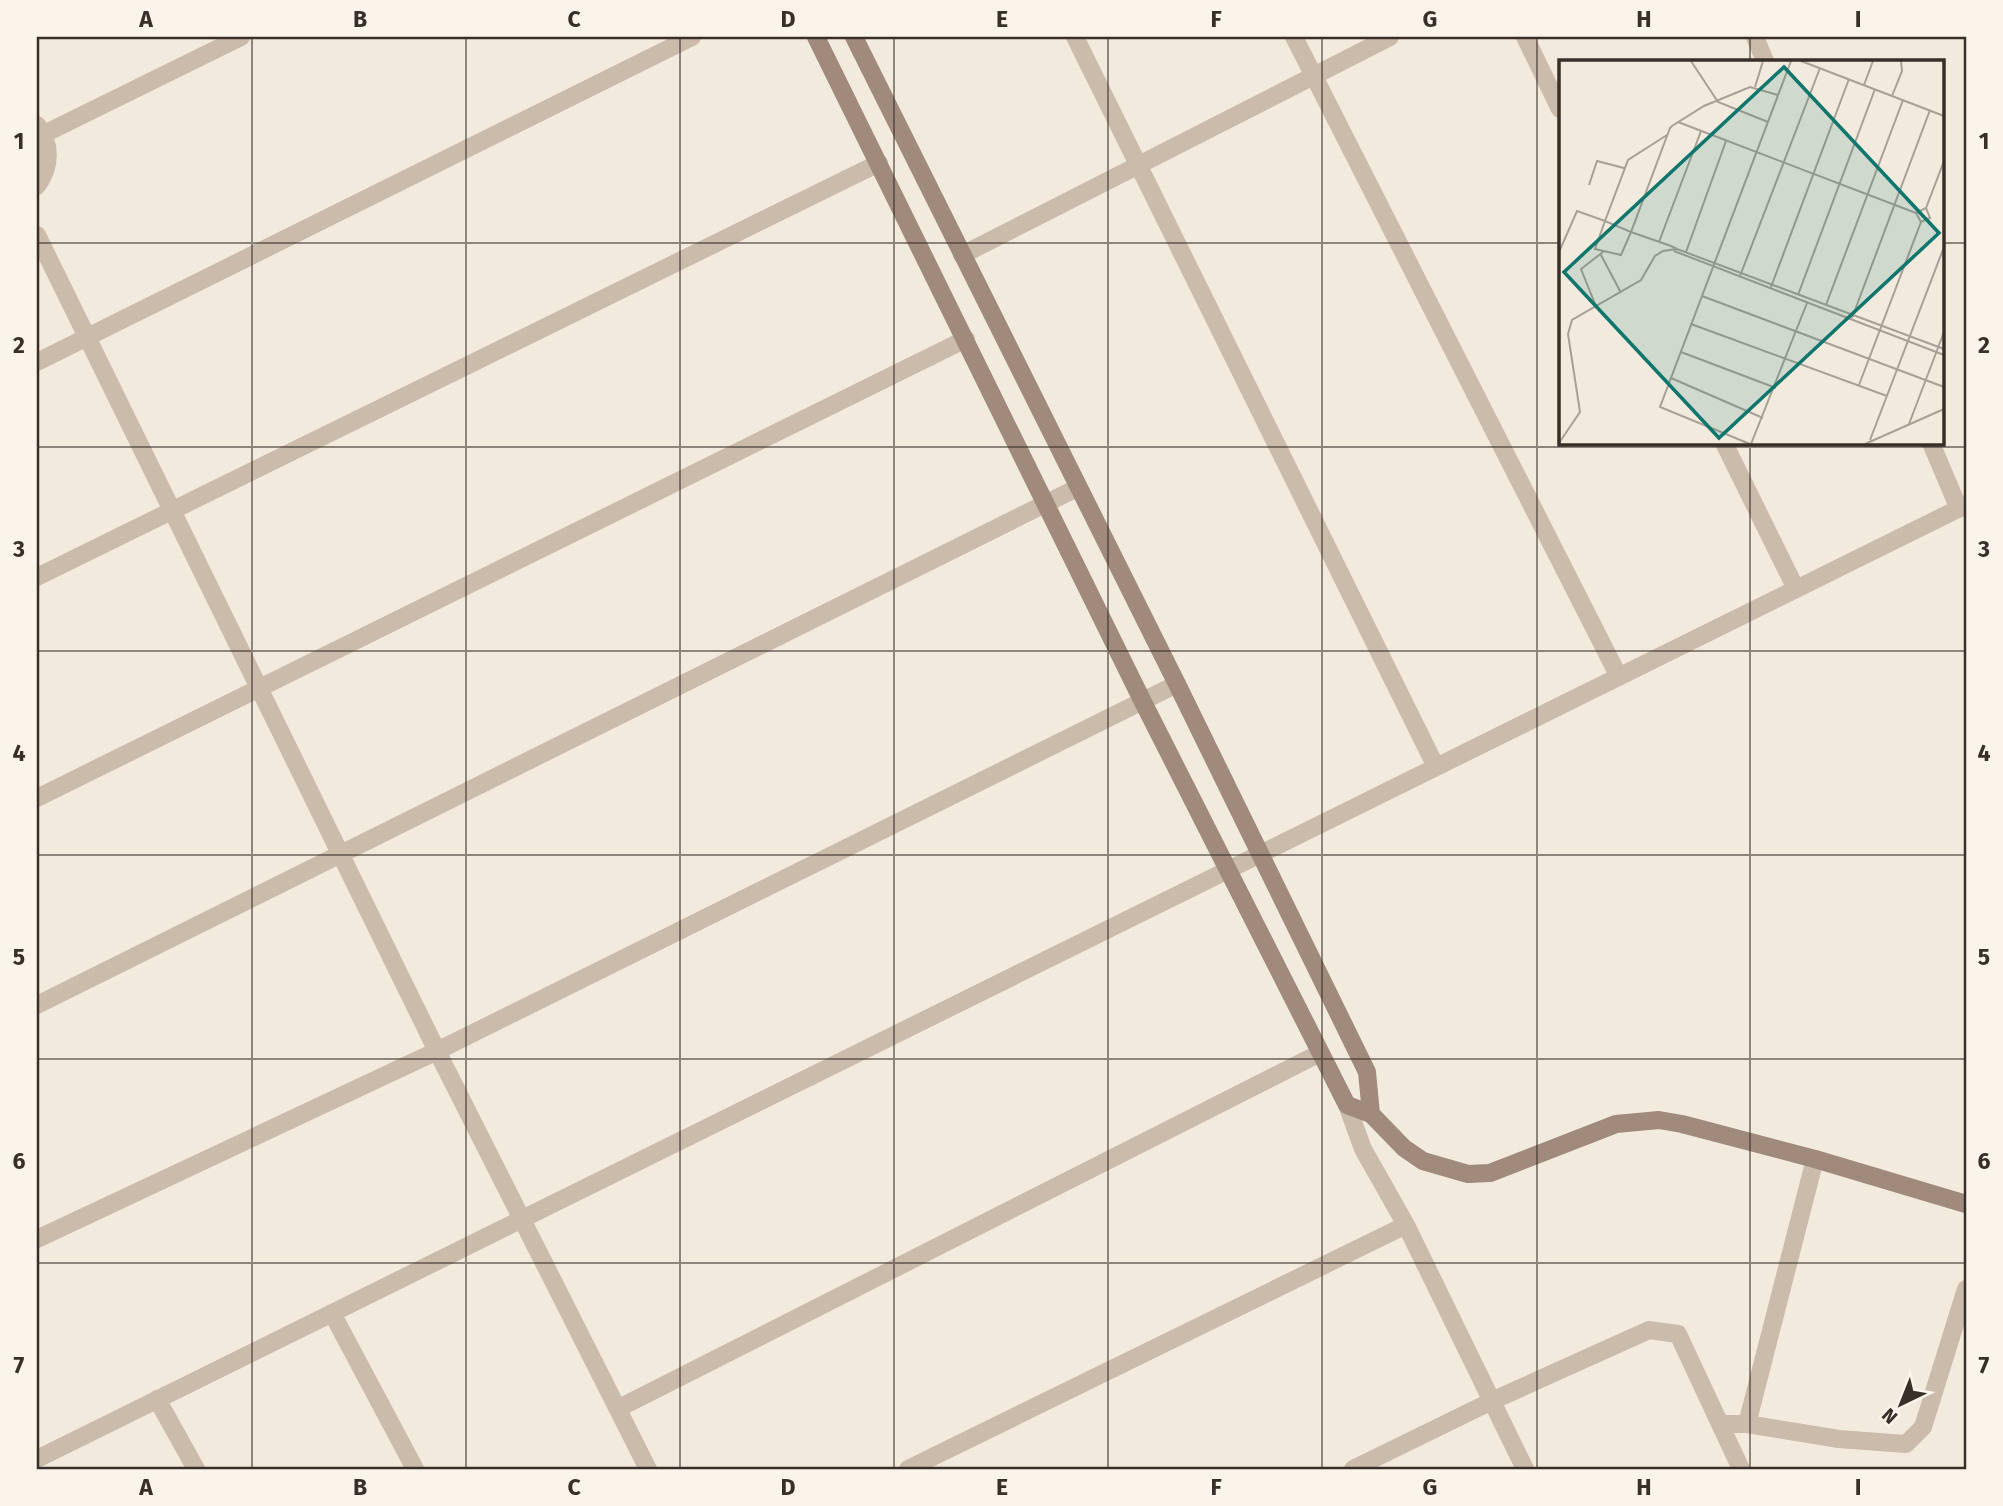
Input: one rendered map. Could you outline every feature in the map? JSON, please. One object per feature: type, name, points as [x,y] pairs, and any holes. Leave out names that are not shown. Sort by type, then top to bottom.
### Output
[{"type":"street","points":[[37,186],[48,164],[40,129],[241,37]]},
{"type":"street","points":[[37,362],[692,37]]},
{"type":"street","points":[[817,37],[1048,503],[1142,700],[1230,869],[1347,1105],[1363,1149],[1406,1225],[1494,1400],[1525,1469]]},
{"type":"street","points":[[854,37],[1367,1072],[1371,1114]]},
{"type":"street","points":[[1075,37],[1436,767]]},
{"type":"street","points":[[1294,37],[1619,677]]},
{"type":"street","points":[[962,255],[1390,37]]},
{"type":"street","points":[[1525,37],[1559,107]]},
{"type":"street","points":[[1755,37],[1766,60]]},
{"type":"street","points":[[37,577],[879,163]]},
{"type":"street","points":[[37,234],[343,853],[437,1051],[648,1469]]},
{"type":"street","points":[[37,798],[966,339]]},
{"type":"street","points":[[1724,444],[1796,589]]},
{"type":"street","points":[[37,1459],[1963,507],[1932,444]]},
{"type":"street","points":[[37,1005],[1077,488]]},
{"type":"street","points":[[37,1239],[437,1051],[1177,684]]},
{"type":"street","points":[[619,1408],[1320,1053]]},
{"type":"street","points":[[1347,1105],[1371,1114],[1404,1148],[1423,1161],[1468,1174],[1490,1173],[1598,1129],[1635,1121],[1682,1124],[1815,1159],[1966,1205]]},
{"type":"street","points":[[1747,1423],[1815,1159]]},
{"type":"street","points":[[908,1469],[1406,1225]]},
{"type":"street","points":[[1720,1424],[1747,1423],[1839,1439],[1906,1444],[1923,1427],[1966,1289]]},
{"type":"street","points":[[332,1313],[415,1469]]},
{"type":"street","points":[[1353,1469],[1649,1329],[1678,1334],[1741,1469]]},
{"type":"street","points":[[157,1399],[196,1469]]}]
